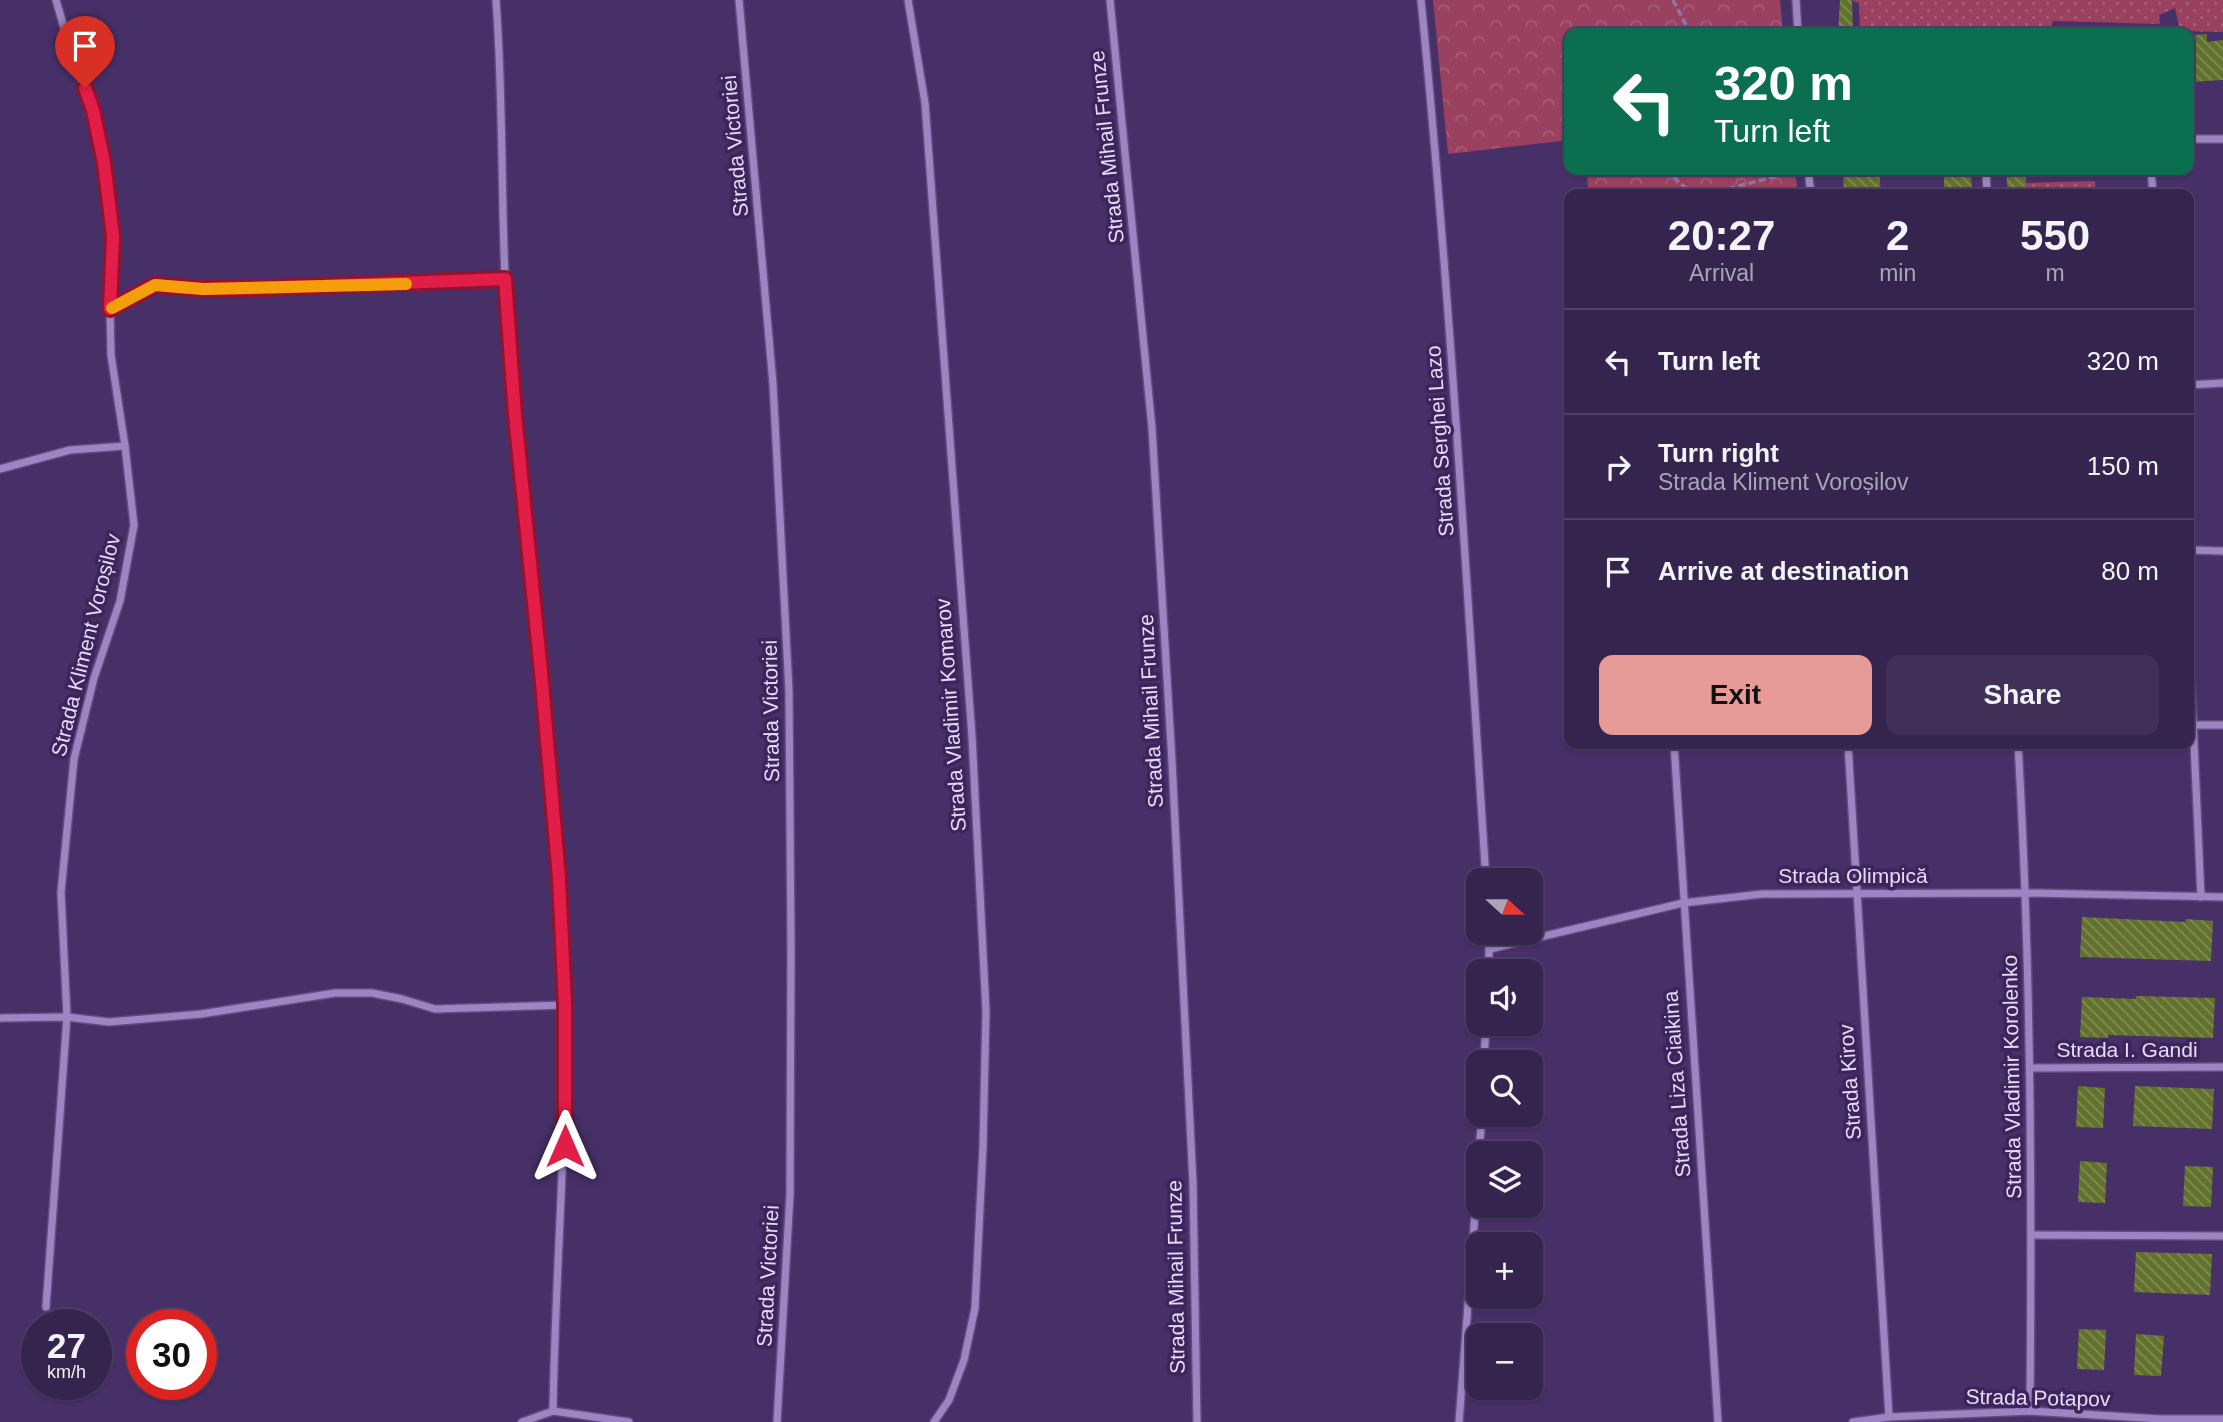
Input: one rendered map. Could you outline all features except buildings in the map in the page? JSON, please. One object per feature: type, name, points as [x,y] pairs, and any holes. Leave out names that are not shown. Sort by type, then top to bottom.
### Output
[{"type":"street","name":"Strada Kliment Voroșilov","points":[[46,1307],[67,1017],[61,891],[74,759],[94,678],[120,601],[134,525],[111,355],[113,236],[104,163],[93,110],[69,46],[56,0]]},
{"type":"street","points":[[496,0],[505,279],[515,415],[559,878],[565,1005],[565,1146],[553,1411]]},
{"type":"street","name":"Strada Victoriei","points":[[739,0],[773,384],[789,691],[790,1194],[777,1422]]},
{"type":"street","name":"Strada Vladimir Komarov","points":[[908,0],[925,103],[972,736],[986,1011],[975,1308],[964,1360],[949,1400],[934,1422]]},
{"type":"street","name":"Strada Mihail Frunze","points":[[1110,0],[1152,428],[1193,1183],[1197,1422]]},
{"type":"street","name":"Strada Serghei Lazo","points":[[1421,0],[1453,373],[1485,868]]},
{"type":"street","points":[[1796,0],[1798,28]]},
{"type":"street","points":[[2194,139],[2223,139]]},
{"type":"street","points":[[2194,385],[2223,383]]},
{"type":"street","points":[[0,470],[70,450],[125,446]]},
{"type":"street","points":[[2194,550],[2223,551]]},
{"type":"street","points":[[2194,710],[2201,897]]},
{"type":"street","points":[[2195,725],[2223,725]]},
{"type":"street","name":"Strada Liza Ciaikina","points":[[1674,749],[1682,903],[1718,1422]]},
{"type":"street","name":"Strada Kirov","points":[[1848,749],[1889,1417]]},
{"type":"street","name":"Strada Vladimir Korolenko","points":[[2018,749],[2027,893],[2031,1068],[2030,1411]]},
{"type":"street","name":"Strada Olimpică","points":[[1490,949],[1682,903],[1762,894],[2027,893],[2223,897]]},
{"type":"street","points":[[1490,945],[1490,959]]},
{"type":"street","points":[[0,1018],[67,1017],[109,1022],[188,1016],[335,993],[372,993],[435,1009],[565,1005]]},
{"type":"street","name":"Strada I. Gandi","points":[[2031,1068],[2223,1068]]},
{"type":"street","points":[[1460,1422],[1475,1218]]},
{"type":"street","points":[[2032,1235],[2223,1236]]},
{"type":"street","points":[[522,1422],[553,1411],[629,1422]]},
{"type":"street","name":"Strada Potapov","points":[[1853,1422],[1889,1417],[2030,1411],[2161,1419],[2223,1419]]},
{"type":"lane","points":[[110,309],[155,285],[203,289],[266,288],[505,279]]},
{"type":"path","points":[[1673,0],[1687,28]]},
{"type":"path","points":[[1671,175],[1687,189]]},
{"type":"path","points":[[1727,189],[1782,175]]},
{"type":"green space","points":[[1433,0],[1780,0],[1783,28],[1564,28],[1564,141],[1448,154]]},
{"type":"green space","points":[[1851,0],[2223,0],[2223,32],[2179,28],[2175,8],[2159,15],[2160,24],[2053,21],[2051,28],[1860,28],[1859,3]]},
{"type":"green space","points":[[1587,175],[1796,175],[1797,189],[1588,189]]},
{"type":"green space","points":[[2095,181],[2096,189],[2027,189],[2026,183]]},
{"type":"slow traffic","points":[[112,308],[155,285],[203,289],[406,284]]},
{"type":"route","points":[[85,88],[93,110],[104,163],[113,236],[110,309],[155,285],[203,289],[266,288],[505,279],[515,415],[559,878],[565,1005],[565,1146]]}]
